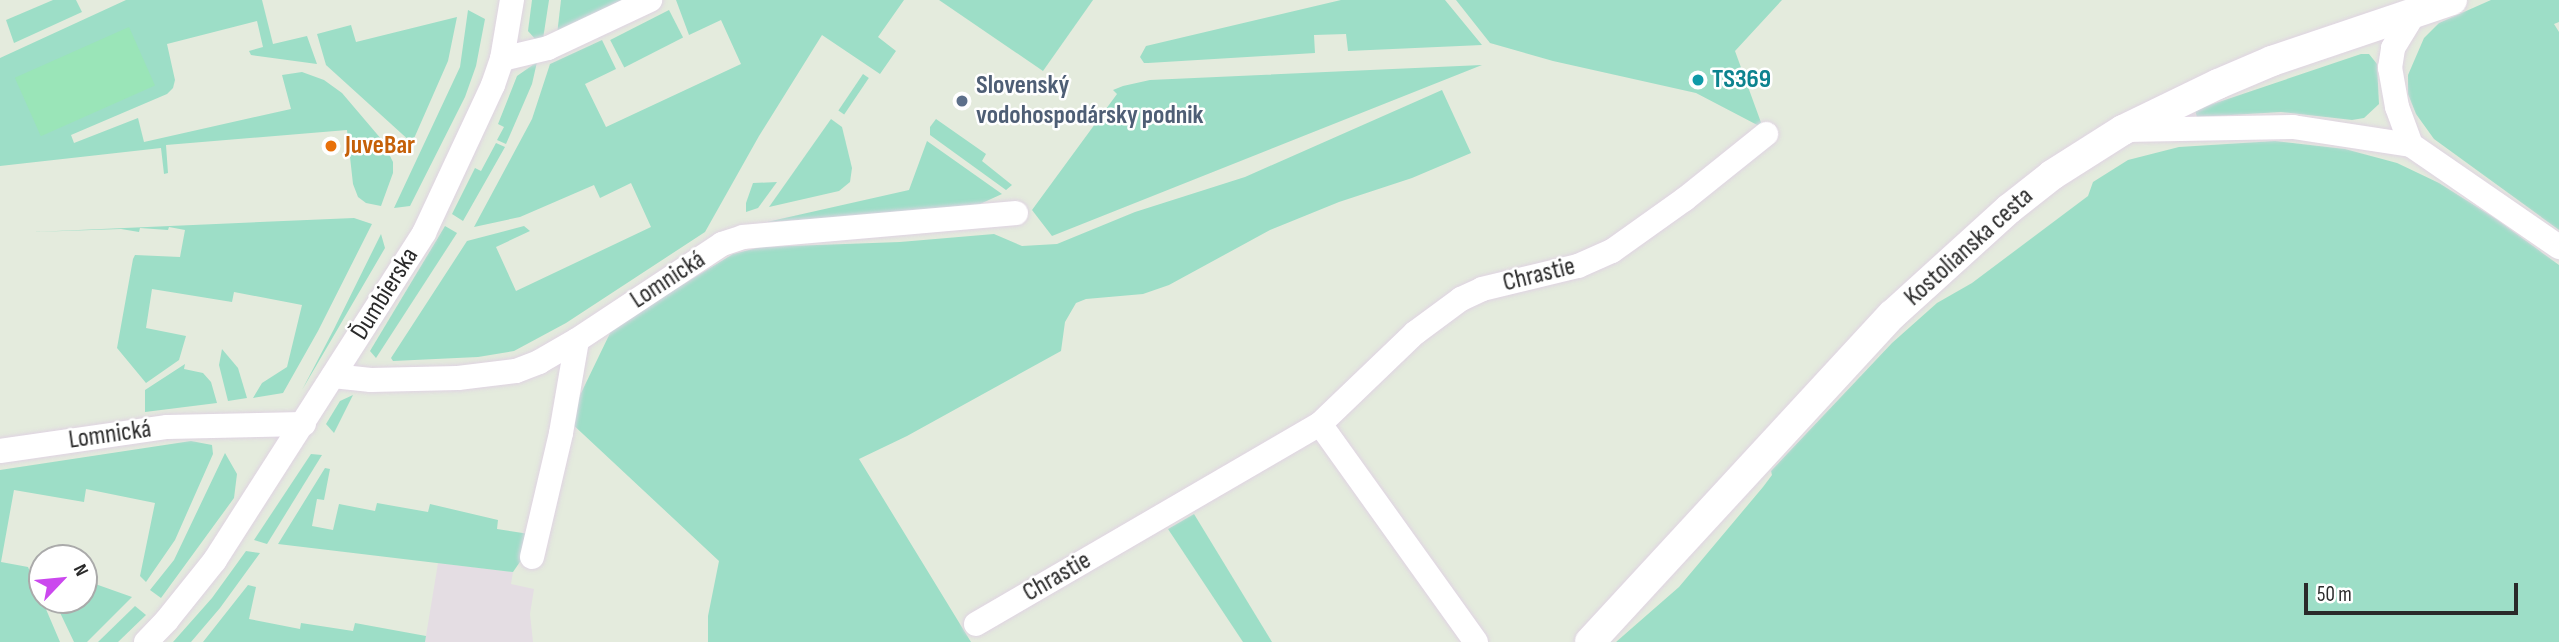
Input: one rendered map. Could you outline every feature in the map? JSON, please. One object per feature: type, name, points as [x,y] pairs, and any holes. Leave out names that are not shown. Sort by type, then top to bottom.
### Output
[{"type":"street","name":"Ďumbierska","points":[[146,642],[215,560],[304,424],[435,212],[483,109],[502,59],[512,0]]},
{"type":"street","points":[[502,59],[548,48],[650,0]]},
{"type":"street","name":"Kostolianska cesta","points":[[1590,642],[1892,316],[2009,209],[2052,175],[2123,130],[2165,108],[2272,61],[2452,0]]},
{"type":"street","points":[[2411,145],[2397,107],[2390,68],[2393,48],[2415,12]]},
{"type":"street","points":[[2123,130],[2293,127],[2411,145],[2559,247]]},
{"type":"street","name":"Chrastie","points":[[976,624],[1320,424],[1415,333],[1461,299],[1482,289],[1599,258],[1685,199],[1766,134]]},
{"type":"street","name":"Lomnická","points":[[334,376],[371,380],[491,376],[539,362],[577,340],[722,244],[735,239],[1016,213]]},
{"type":"street","points":[[532,557],[561,433],[577,340]]},
{"type":"street","name":"Lomnická","points":[[0,451],[167,427],[304,424]]},
{"type":"street","points":[[1320,424],[1476,642]]},
{"type":"shaded area","points":[[438,563],[513,572],[511,584],[534,589],[530,614],[533,642],[425,642]]},
{"type":"green space","points":[[53,0],[76,0],[82,12],[14,43],[6,20]]},
{"type":"green space","points":[[126,0],[262,0],[273,44],[307,36],[317,64],[251,55],[249,51],[263,47],[257,21],[167,44],[175,80],[173,88],[167,94],[71,135],[74,143],[138,118],[144,142],[291,109],[282,75],[302,72],[324,80],[342,93],[382,140],[393,162],[393,173],[381,206],[366,203],[358,197],[353,184],[347,130],[166,145],[168,173],[164,174],[161,148],[0,166],[0,58]]},
{"type":"green space","points":[[532,0],[549,0],[543,39],[536,40],[528,31]]},
{"type":"green space","points":[[561,0],[632,0],[557,35]]},
{"type":"green space","points":[[676,0],[904,0],[878,37],[896,51],[880,74],[822,35],[759,136],[705,232],[566,323],[514,351],[478,357],[393,361],[391,358],[467,241],[524,226],[530,231],[496,247],[516,291],[651,227],[631,183],[600,198],[594,185],[520,217],[474,227],[532,119],[550,64],[602,40],[616,69],[585,84],[606,127],[741,64],[721,20],[689,35]]},
{"type":"green space","points":[[939,0],[1093,0],[1043,71]]},
{"type":"green space","points":[[1341,0],[1445,0],[1482,45],[1348,51],[1346,34],[1314,35],[1315,53],[1148,63],[1144,63],[1140,57],[1146,46]]},
{"type":"green space","points":[[1456,0],[1782,0],[1735,51],[1763,128],[1696,93],[1553,61],[1490,43]]},
{"type":"green space","points":[[2491,0],[2559,0],[2559,22],[2554,24],[2559,32],[2559,230],[2434,139],[2416,114],[2408,94],[2408,75],[2424,38],[2439,23]]},
{"type":"green space","points":[[468,10],[485,19],[476,66],[465,97],[410,206],[394,208],[460,67]]},
{"type":"green space","points":[[669,10],[683,38],[624,68],[610,40]]},
{"type":"green space","points":[[457,17],[448,61],[412,143],[326,65],[317,34],[351,25],[356,42]]},
{"type":"green space","points":[[129,27],[155,85],[41,136],[15,78]]},
{"type":"green space","points":[[2361,54],[2369,54],[2377,64],[2379,104],[2364,118],[2352,120],[2281,112],[2197,117],[2195,110]]},
{"type":"green space","points":[[537,62],[532,84],[506,144],[497,140],[504,127],[498,124],[517,76]]},
{"type":"green space","points":[[1482,65],[1052,236],[1032,210],[1117,94],[1113,90],[1123,86],[1150,80]]},
{"type":"green space","points":[[863,74],[869,78],[844,114],[838,110]]},
{"type":"green space","points":[[1442,90],[1471,153],[1412,178],[1339,202],[1270,230],[1169,285],[1143,294],[1086,299],[1076,303],[1065,322],[1061,351],[907,436],[859,459],[971,642],[708,642],[708,616],[719,561],[568,420],[613,327],[733,254],[761,247],[900,242],[994,234],[1022,246],[1057,244],[1135,212],[1245,177]]},
{"type":"green space","points":[[831,119],[842,127],[852,168],[850,182],[839,191],[769,207]]},
{"type":"green space","points":[[936,119],[986,154],[982,161],[1012,185],[1006,190],[930,135],[930,127]]},
{"type":"green space","points":[[927,141],[1002,194],[969,209],[767,222],[909,190]]},
{"type":"green space","points":[[2275,141],[2345,149],[2397,163],[2439,183],[2496,219],[2559,265],[2559,642],[1616,642],[1679,587],[1763,487],[1772,475],[1771,471],[1892,343],[1937,303],[1972,283],[2088,196],[2093,182],[2128,160],[2179,147]]},
{"type":"green space","points":[[496,143],[505,147],[463,221],[452,214],[475,168],[481,171]]},
{"type":"green space","points":[[777,182],[758,208],[746,212],[746,203],[753,183]]},
{"type":"green space","points":[[354,218],[372,224],[318,331],[283,393],[253,398],[262,383],[287,367],[302,305],[234,292],[232,302],[152,289],[146,328],[186,336],[179,360],[146,383],[117,348],[133,259],[135,255],[180,257],[185,230],[169,227],[168,230],[140,228],[139,232],[121,229],[33,232]]},
{"type":"green space","points":[[445,226],[457,233],[376,358],[370,351]]},
{"type":"green space","points":[[381,234],[385,248],[302,390],[334,329]]},
{"type":"green space","points":[[222,349],[238,368],[247,398],[228,401],[219,365]]},
{"type":"green space","points":[[185,364],[184,369],[203,373],[211,382],[217,403],[145,412],[145,390]]},
{"type":"green space","points":[[353,395],[334,433],[326,424],[340,401]]},
{"type":"green space","points":[[191,441],[212,445],[213,454],[175,540],[146,582],[140,576],[155,503],[86,489],[84,502],[14,490],[1,562],[28,567],[28,614],[48,614],[60,642],[0,642],[0,470]]},
{"type":"green space","points":[[225,453],[237,474],[234,498],[161,598],[150,590],[174,560]]},
{"type":"green space","points":[[311,454],[322,455],[267,544],[254,540]]},
{"type":"green space","points":[[325,468],[330,469],[324,500],[317,499],[312,526],[333,530],[339,504],[375,511],[377,503],[428,512],[430,504],[498,520],[497,529],[529,534],[524,556],[513,572],[278,544]]},
{"type":"green space","points":[[1194,514],[1272,642],[1243,642],[1168,529]]},
{"type":"green space","points":[[246,551],[260,553],[220,608],[191,642],[173,642],[212,598]]},
{"type":"green space","points":[[98,585],[132,597],[87,642],[74,642],[61,614],[98,614]]},
{"type":"green space","points":[[248,585],[256,587],[249,619],[300,629],[301,623],[353,631],[355,623],[426,636],[425,642],[203,642]]},
{"type":"green space","points":[[135,606],[146,615],[118,642],[98,642]]},
{"type":"place","name":"TS369","points":[[1698,80]]},
{"type":"place","name":"Slovenský vodohospodársky podnik","points":[[962,101]]},
{"type":"place","name":"JuveBar","points":[[331,146]]}]
